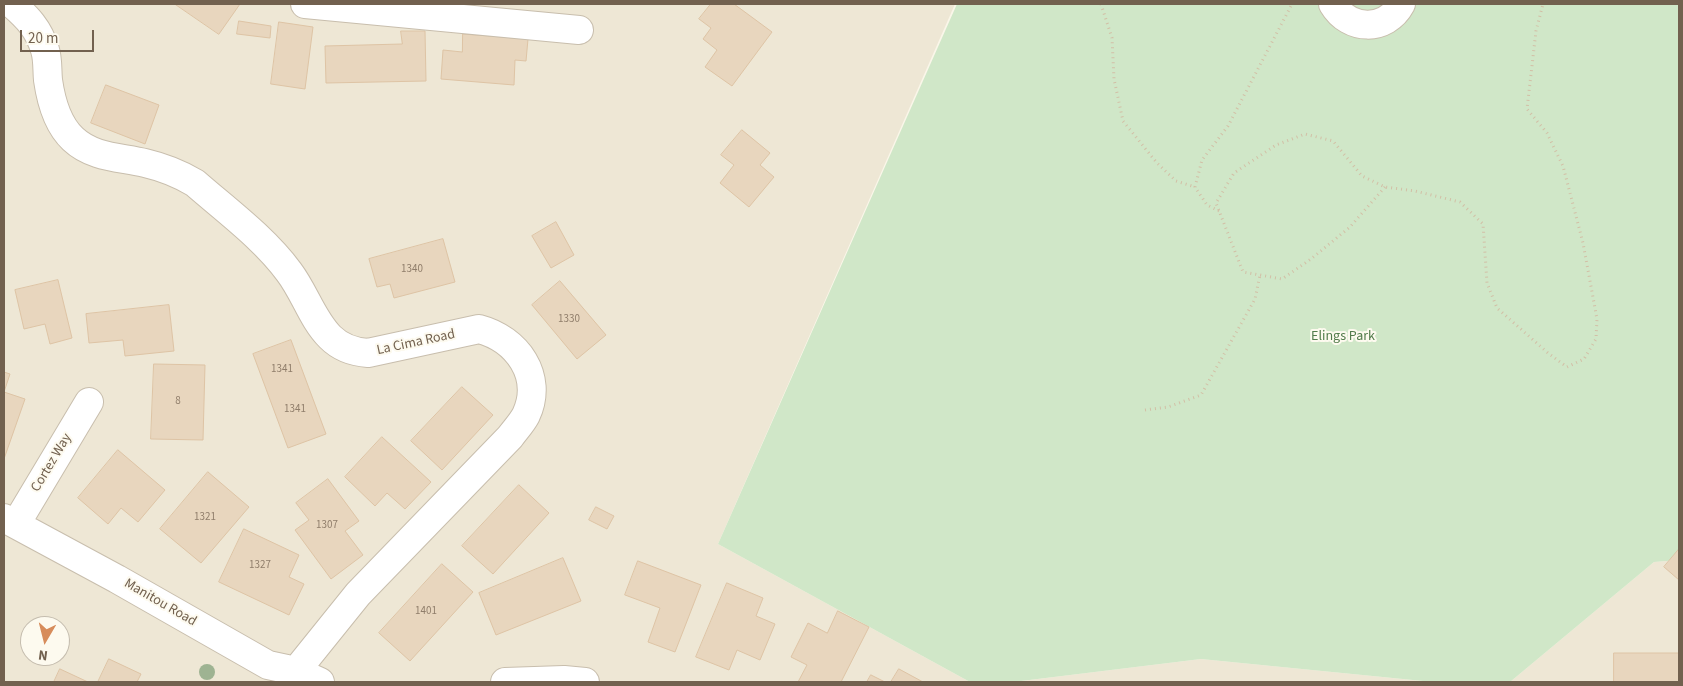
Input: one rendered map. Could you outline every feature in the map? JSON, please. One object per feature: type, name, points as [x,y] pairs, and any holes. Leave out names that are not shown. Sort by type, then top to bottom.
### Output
[{"type":"street","name":"La Cima Road","points":[[12,4],[32,22],[40,36],[46,51],[48,81],[54,107],[65,131],[87,149],[113,158],[147,164],[183,176],[195,183],[268,248],[290,273],[329,336],[340,346],[354,352],[368,353],[479,329],[492,333],[513,346],[527,367],[531,379],[529,404],[525,416],[510,437],[358,594],[308,677]]},
{"type":"street","points":[[305,4],[578,30]]},
{"type":"street","points":[[1333,4],[1342,15],[1352,22],[1364,26],[1388,19],[1401,4]]},
{"type":"street","name":"Cortez Way","points":[[10,521],[89,402]]},
{"type":"street","name":"Manitou Road","points":[[10,521],[117,579],[268,665],[308,677]]},
{"type":"street","points":[[505,682],[564,680],[585,682]]},
{"type":"path","points":[[1101,4],[1112,38],[1114,79],[1123,121],[1157,163],[1176,181],[1195,187],[1207,205],[1219,211]]},
{"type":"path","points":[[1195,187],[1202,160],[1228,126],[1292,4]]},
{"type":"path","points":[[1384,187],[1350,227],[1311,260],[1282,279],[1243,272],[1216,203],[1234,173],[1276,145],[1305,134],[1332,141],[1362,176],[1384,187],[1415,191],[1460,202],[1483,224],[1487,283],[1497,308],[1548,353],[1567,367],[1584,358],[1596,339],[1598,319],[1588,277],[1583,243],[1563,166],[1547,133],[1527,109],[1536,31],[1543,4]]},
{"type":"path","points":[[1145,410],[1168,407],[1201,395],[1255,299],[1260,275]]},
{"type":"shaded area","points":[[4,4],[955,4],[718,544],[970,682],[4,682]]},
{"type":"shaded area","points":[[1679,560],[1679,682],[1510,682],[1654,562]]},
{"type":"shaded area","points":[[1201,659],[1433,682],[1013,682]]},
{"type":"green space","name":"Elings Park","points":[[957,4],[1679,4],[1679,560],[1654,562],[1510,682],[1433,682],[1201,659],[1013,682],[970,682],[718,544]]},
{"type":"building","points":[[175,4],[240,4],[219,34]]},
{"type":"building","points":[[711,4],[734,4],[772,32],[732,86],[705,67],[717,50],[703,39],[711,28],[699,19]]},
{"type":"building","points":[[239,21],[271,26],[270,38],[237,34]]},
{"type":"building","points":[[279,22],[313,27],[305,89],[271,84]]},
{"type":"building","points":[[401,31],[425,31],[426,81],[326,83],[325,46],[402,44]]},
{"type":"building","points":[[463,34],[528,39],[526,61],[515,60],[514,85],[441,79],[443,50],[462,52]]},
{"type":"building","points":[[106,85],[159,105],[145,144],[91,123]]},
{"type":"building","points":[[742,130],[770,153],[760,165],[774,177],[749,207],[720,183],[734,165],[721,155]]},
{"type":"building","points":[[556,222],[574,255],[551,268],[532,236]]},
{"type":"building","points":[[443,239],[455,282],[394,298],[390,284],[377,287],[369,259]]},
{"type":"building","points":[[58,280],[72,338],[50,344],[45,324],[24,329],[15,290]]},
{"type":"building","points":[[560,281],[606,335],[577,359],[532,305]]},
{"type":"building","points":[[169,305],[174,351],[125,356],[123,340],[89,343],[86,314]]},
{"type":"building","points":[[291,340],[326,434],[288,448],[253,354]]},
{"type":"building","points":[[154,364],[205,365],[203,440],[151,439]]},
{"type":"building","points":[[4,372],[10,374],[4,392]]},
{"type":"building","points":[[462,387],[493,415],[442,470],[411,441]]},
{"type":"building","points":[[4,392],[25,399],[4,459]]},
{"type":"building","points":[[382,437],[431,482],[405,509],[387,493],[375,506],[345,477]]},
{"type":"building","points":[[118,450],[165,490],[138,522],[121,508],[108,524],[78,498]]},
{"type":"building","points":[[208,472],[249,507],[201,563],[160,529]]},
{"type":"building","points":[[328,479],[359,521],[345,531],[363,555],[331,579],[295,530],[309,520],[296,503]]},
{"type":"building","points":[[519,485],[549,513],[493,574],[462,546]]},
{"type":"building","points":[[596,507],[614,516],[607,529],[589,520]]},
{"type":"building","points":[[244,529],[299,555],[289,577],[304,584],[289,615],[219,582]]},
{"type":"building","points":[[1679,549],[1679,580],[1664,567]]},
{"type":"building","points":[[563,558],[581,601],[496,635],[479,593]]},
{"type":"building","points":[[638,561],[701,585],[675,652],[648,642],[660,608],[625,595]]},
{"type":"building","points":[[442,564],[473,592],[410,661],[379,633]]},
{"type":"building","points":[[727,583],[763,598],[756,616],[775,624],[760,660],[737,650],[729,670],[696,657]]},
{"type":"building","points":[[838,611],[869,627],[841,682],[798,682],[807,665],[791,657],[808,623],[827,633]]},
{"type":"building","points":[[1614,653],[1679,653],[1679,682],[1614,682]]},
{"type":"building","points":[[109,659],[141,674],[137,682],[98,682]]},
{"type":"building","points":[[60,669],[88,682],[54,682]]},
{"type":"building","points":[[899,669],[923,682],[891,682]]},
{"type":"building","points":[[871,675],[885,682],[867,682]]}]
